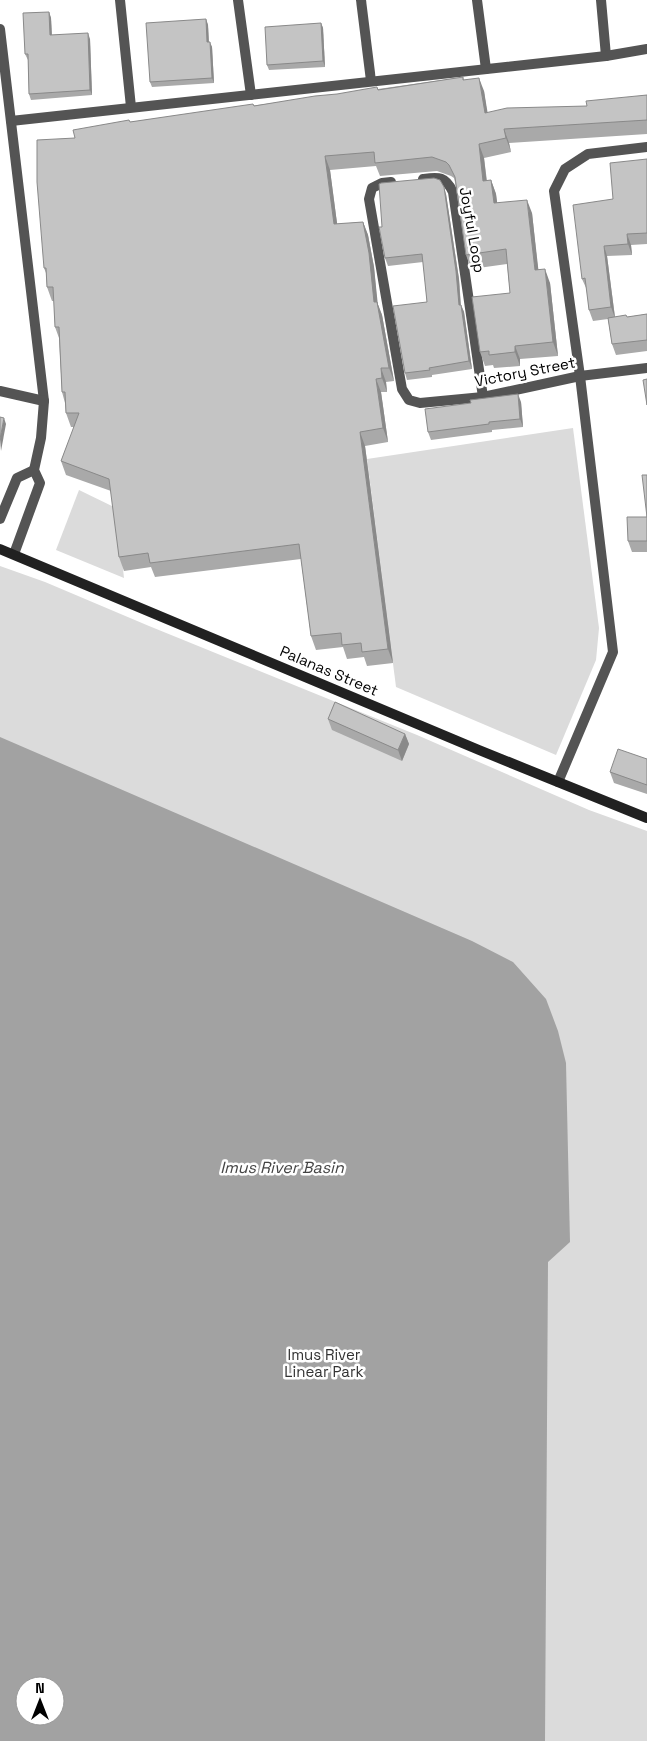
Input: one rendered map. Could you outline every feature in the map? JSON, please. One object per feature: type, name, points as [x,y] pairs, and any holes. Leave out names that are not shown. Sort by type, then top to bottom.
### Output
[{"type":"main road","name":"Palanas Street","points":[[0,549],[647,818]]},
{"type":"street","points":[[120,0],[131,107]]},
{"type":"street","points":[[238,0],[251,94]]},
{"type":"street","points":[[361,0],[371,81]]},
{"type":"street","points":[[477,0],[486,69]]},
{"type":"street","points":[[600,0],[606,56]]},
{"type":"street","points":[[0,29],[44,401],[41,438],[34,470],[40,483],[14,554]]},
{"type":"street","points":[[11,120],[606,56],[647,49]]},
{"type":"street","points":[[558,782],[613,652],[580,376],[554,191],[565,169],[588,154],[647,147]]},
{"type":"street","name":"Joyful Loop","points":[[409,400],[402,390],[369,199],[372,188],[382,183],[438,178],[448,182],[453,192],[483,397]]},
{"type":"street","name":"Victory Street","points":[[409,400],[420,403],[483,397],[580,376],[647,368]]},
{"type":"street","points":[[0,392],[44,401]]},
{"type":"street","points":[[0,519],[17,478],[34,470]]},
{"type":"green space","points":[[573,428],[599,628],[596,660],[556,755],[396,687],[367,459]]},
{"type":"green space","points":[[79,490],[116,508],[124,578],[56,550]]},
{"type":"green space","name":"Imus River Basin","points":[[0,566],[45,582],[417,735],[589,810],[647,831],[647,1741],[0,1741]]},
{"type":"water","name":"Imus River Basin","points":[[0,737],[472,941],[513,962],[546,999],[558,1031],[566,1063],[570,1242],[548,1262],[545,1741],[0,1741]]},
{"type":"building","points":[[49,12],[50,35],[88,33],[90,90],[29,94],[28,54],[25,54],[23,13]]},
{"type":"building","points":[[206,19],[207,42],[210,42],[212,78],[150,82],[146,23]]},
{"type":"building","points":[[321,23],[323,61],[267,65],[265,27]]},
{"type":"building","points":[[463,77],[463,80],[479,78],[485,113],[507,108],[587,106],[586,101],[647,95],[647,120],[504,129],[506,138],[479,144],[483,181],[491,180],[494,203],[527,200],[535,270],[545,269],[553,342],[515,346],[515,352],[489,355],[489,351],[480,352],[472,297],[510,293],[506,249],[466,255],[455,177],[449,165],[432,157],[375,163],[374,152],[325,156],[334,224],[363,222],[369,253],[374,302],[377,302],[389,368],[381,368],[382,378],[376,379],[383,428],[360,432],[388,649],[362,652],[361,643],[342,645],[341,633],[311,636],[299,544],[150,563],[148,553],[119,557],[109,479],[61,461],[79,413],[66,413],[65,392],[62,392],[59,327],[55,327],[53,287],[47,287],[46,268],[44,268],[37,182],[37,140],[75,138],[73,130],[129,120],[130,122],[253,104],[254,106],[377,87],[378,90]]},
{"type":"building","points":[[647,159],[647,233],[627,234],[628,244],[604,246],[611,307],[589,310],[585,278],[582,279],[573,205],[613,199],[610,163]]},
{"type":"building","points":[[434,178],[440,180],[444,187],[459,305],[461,305],[469,361],[429,368],[430,370],[405,373],[393,306],[427,302],[422,254],[385,258],[379,227],[382,227],[379,184]]},
{"type":"building","points":[[647,314],[647,340],[612,344],[608,318]]},
{"type":"building","points":[[647,379],[647,405],[643,380]]},
{"type":"building","points":[[518,394],[520,419],[428,432],[425,409],[471,403],[470,400]]},
{"type":"building","points":[[0,417],[4,418],[0,439]]},
{"type":"building","points":[[642,475],[647,475],[647,517]]},
{"type":"building","points":[[627,517],[647,517],[647,541],[628,541]]},
{"type":"building","points":[[335,702],[405,734],[398,750],[328,719]]},
{"type":"building","points":[[618,749],[647,759],[647,785],[610,772]]},
{"type":"park label","name":"Imus River Linear Park","points":[[324,1364]]}]
